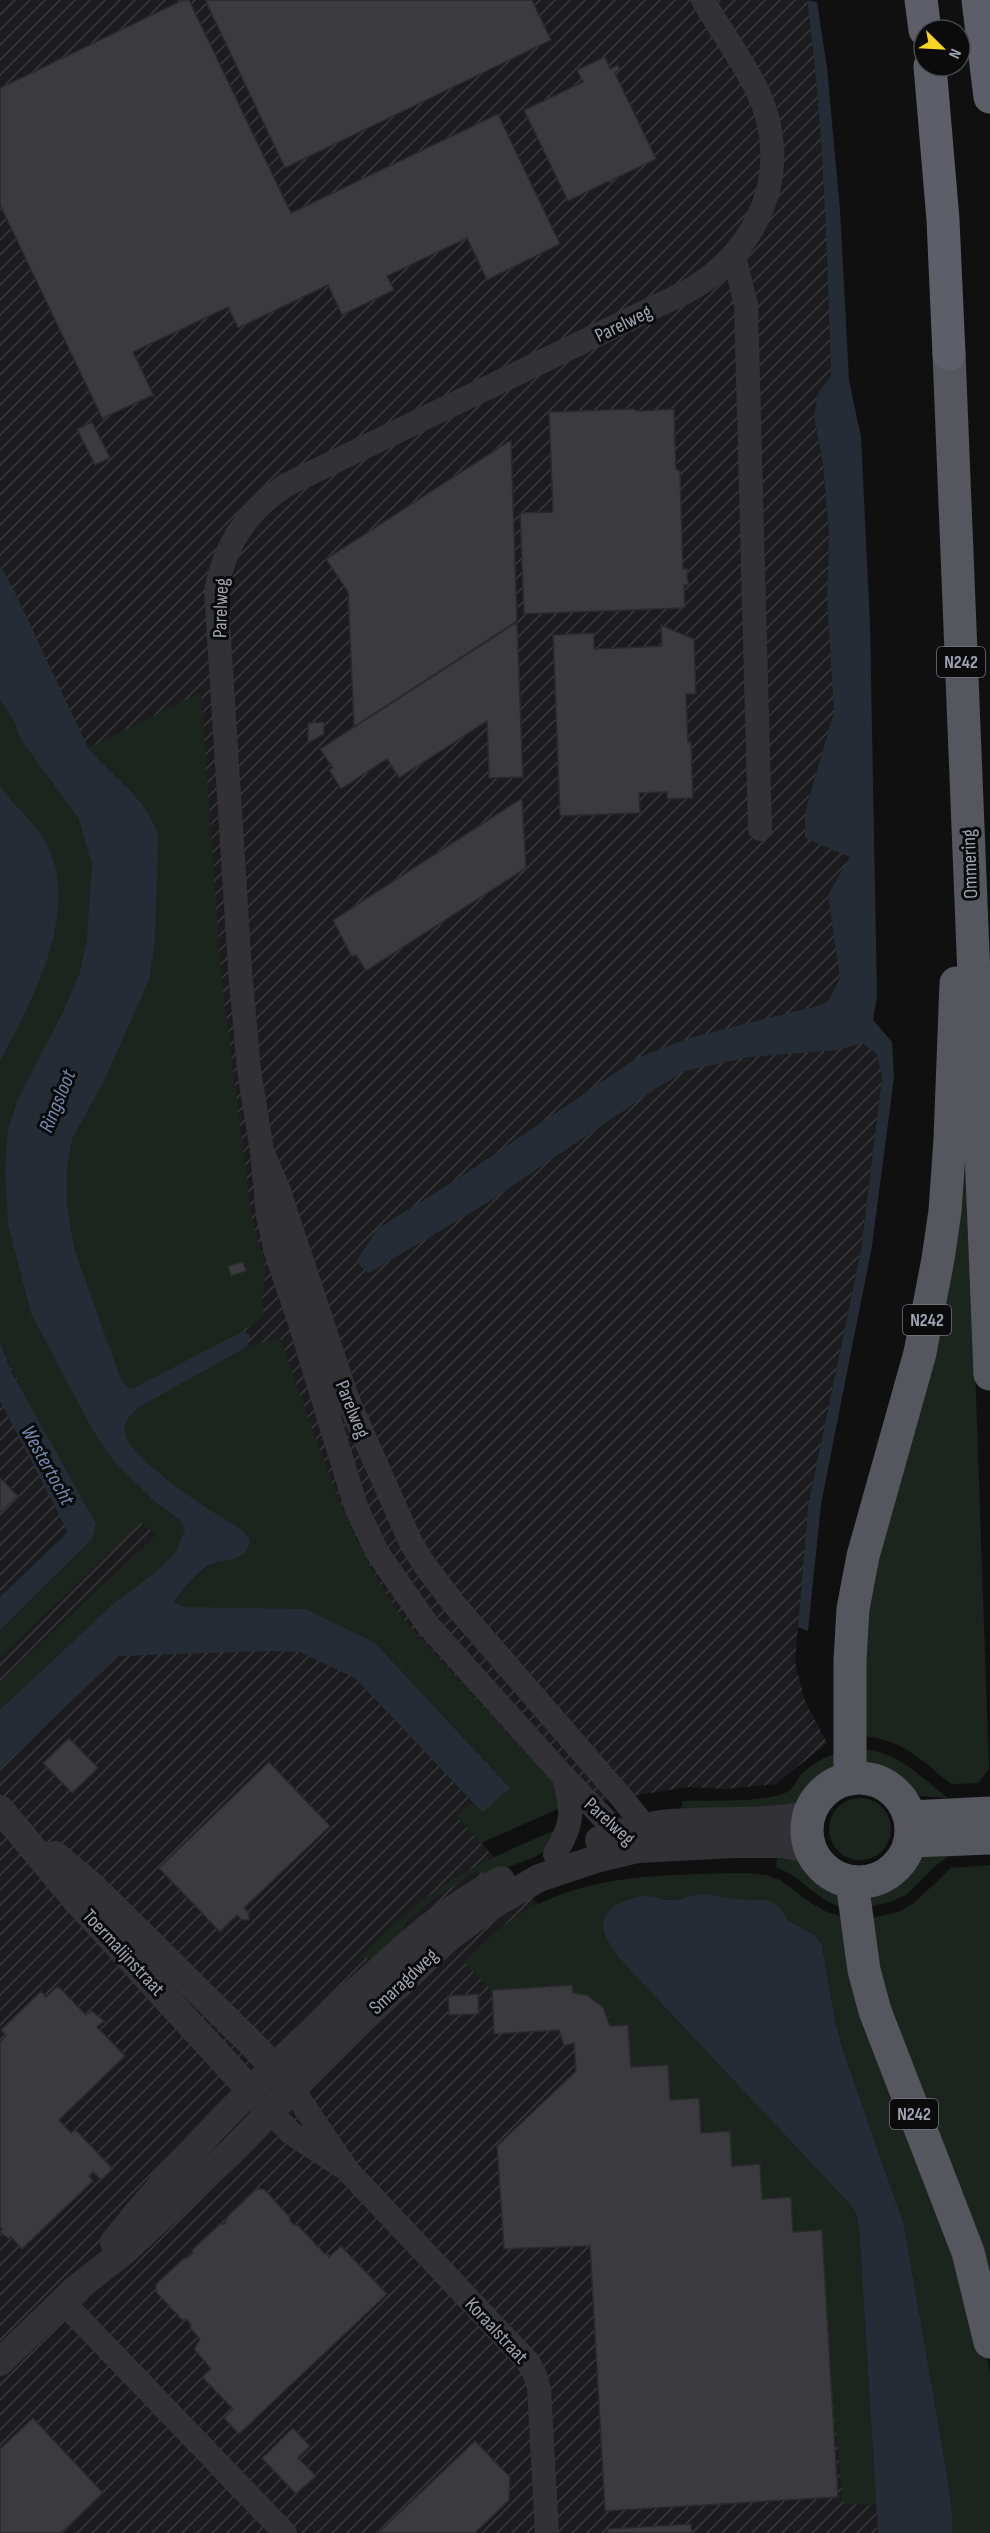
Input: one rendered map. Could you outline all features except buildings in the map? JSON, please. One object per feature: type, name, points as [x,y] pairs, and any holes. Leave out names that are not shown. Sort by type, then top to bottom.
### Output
[{"type":"highway","points":[[921,0],[923,18]]},
{"type":"highway","points":[[978,0],[990,97]]},
{"type":"highway","name":"Ommering","points":[[931,78],[943,220],[990,1374]]},
{"type":"highway","name":"N242","points":[[850,1779],[853,1609],[862,1556],[920,1353],[935,1280],[945,1211],[950,1139],[953,1007],[968,853]]},
{"type":"highway","points":[[866,1778],[880,1782],[894,1790],[904,1802],[910,1829],[904,1856],[895,1868],[882,1877],[868,1881],[852,1882],[838,1878],[826,1870],[811,1850],[807,1833],[810,1815],[822,1794],[835,1784],[850,1779],[866,1778]]},
{"type":"highway","points":[[910,1829],[990,1813]]},
{"type":"highway","points":[[910,1829],[990,1838]]},
{"type":"highway","name":"N242","points":[[852,1882],[864,1970],[875,2011],[944,2184],[968,2252],[990,2342]]},
{"type":"street","name":"Parelweg","points":[[634,1836],[564,1777],[427,1624],[377,1552],[356,1507],[276,1252],[268,1216],[262,1151],[249,1070],[241,980],[216,605],[219,577],[231,543],[240,527],[263,502],[298,478],[686,292],[720,270],[734,256],[756,222],[765,200],[770,180],[772,148],[770,129],[758,91],[703,0]]},
{"type":"street","points":[[734,256],[746,305],[760,829]]},
{"type":"street","name":"Parelweg","points":[[262,1151],[278,1188],[347,1398],[411,1543],[454,1604],[622,1798],[634,1836]]},
{"type":"street","points":[[555,1854],[567,1834],[572,1818],[564,1777]]},
{"type":"street","name":"Toermalijnstraat","points":[[1,1810],[92,1886],[273,2067],[293,2090]]},
{"type":"street","name":"Toermalijnstraat","points":[[1,1810],[76,1900],[271,2112]]},
{"type":"street","name":"Smaragdweg","points":[[70,2295],[159,2185],[273,2067],[426,1928],[483,1889],[555,1854],[634,1836],[670,1823],[782,1820],[810,1815]]},
{"type":"street","name":"Smaragdweg","points":[[0,2362],[70,2295],[132,2244],[271,2112],[330,2050],[448,1938],[488,1908],[539,1878],[596,1859],[634,1836],[734,1844],[781,1844],[811,1850]]},
{"type":"street","name":"Koraalstraat","points":[[293,2090],[348,2171],[527,2361],[534,2372],[539,2388],[547,2533]]},
{"type":"street","name":"Koraalstraat","points":[[271,2112],[291,2133],[348,2171]]},
{"type":"street","points":[[70,2295],[285,2533]]},
{"type":"shaded area","points":[[0,0],[807,0],[816,64],[826,211],[831,377],[814,417],[823,464],[829,535],[827,599],[835,697],[834,712],[805,812],[850,857],[876,1053],[882,1077],[861,1248],[808,1506],[795,1662],[805,1701],[827,1743],[776,1784],[727,1789],[688,1787],[562,1807],[481,1843],[808,2192],[859,2227],[878,2533],[0,2533]]},
{"type":"shaded area","points":[[201,692],[221,974],[252,1220],[266,1269],[262,1299],[264,1317],[223,1342],[134,1388],[128,1388],[121,1381],[74,1248],[67,1206],[67,1166],[72,1139],[103,1083],[149,980],[155,941],[158,836],[153,822],[138,799],[88,748]]},
{"type":"shaded area","points":[[0,699],[15,723],[21,740],[78,817],[92,864],[87,939],[80,972],[63,1012],[17,1101],[5,1172],[8,1225],[31,1313],[134,1481],[152,1499],[181,1521],[185,1530],[176,1552],[155,1573],[112,1605],[0,1710],[0,1682],[156,1535],[141,1523],[0,1657],[0,1630],[92,1539],[0,1343],[0,1061],[32,998],[50,950],[56,928],[56,871],[37,829],[7,797],[0,786]]},
{"type":"shaded area","points":[[966,1106],[989,1769],[978,1783],[951,1784],[920,1758],[899,1745],[859,1736],[859,1656]]},
{"type":"shaded area","points":[[280,1338],[332,1482],[381,1586],[402,1618],[554,1784],[562,1807],[481,1843],[456,1816],[473,1802],[483,1812],[510,1787],[374,1642],[184,1607],[174,1602],[189,1583],[207,1568],[221,1562],[242,1530],[176,1486],[141,1458],[130,1445],[125,1433],[126,1422],[136,1409],[248,1346]]},
{"type":"shaded area","points":[[860,1749],[897,1759],[948,1798],[920,1796],[889,1772],[860,1765]]},
{"type":"shaded area","points":[[839,1752],[836,1769],[821,1778],[795,1805],[680,1810],[683,1801],[750,1800],[785,1793],[808,1768]]},
{"type":"shaded area","points":[[854,1798],[866,1798],[882,1807],[889,1817],[891,1829],[889,1841],[882,1851],[866,1860],[854,1860],[843,1855],[834,1846],[829,1835],[829,1823],[834,1812],[843,1803]]},
{"type":"shaded area","points":[[563,1827],[544,1851],[535,1857],[497,1871],[474,1873],[434,1899],[407,1921],[399,1940],[379,1956],[358,1959],[393,1925],[446,1884],[495,1857]]},
{"type":"shaded area","points":[[926,1853],[985,1854],[948,1857],[934,1867],[907,1894],[893,1901],[866,1908],[865,1893],[888,1888],[899,1881]]},
{"type":"shaded area","points":[[777,1858],[801,1861],[837,1888],[843,1908],[824,1899],[776,1867]]},
{"type":"shaded area","points":[[990,1865],[990,2307],[903,2067],[867,1919],[898,1912],[914,1903],[951,1868]]},
{"type":"shaded area","points":[[745,1873],[766,1875],[780,1880],[811,1903],[827,1912],[844,1917],[984,2335],[990,2375],[990,2533],[952,2533],[947,2474],[904,2225],[843,2050],[835,2020],[822,1945],[815,1935],[788,1920],[768,1900],[735,1899],[704,1893],[672,1900],[644,1896],[856,2213],[859,2227],[876,2505],[843,2504],[833,2397],[823,2230],[794,2231],[792,2198],[762,2199],[760,2166],[732,2167],[701,2134],[699,2099],[670,2101],[668,2065],[631,2067],[629,2026],[610,2027],[607,2012],[597,2002],[581,1995],[563,1992],[492,1991],[464,1962],[504,1925],[531,1908],[560,1895],[590,1886],[651,1876]]},
{"type":"water","points":[[807,0],[817,2],[827,68],[840,210],[849,380],[861,437],[870,624],[877,996],[873,1020],[892,1042],[894,1077],[872,1246],[821,1504],[808,1631],[798,1627],[808,1506],[861,1249],[882,1077],[876,1053],[862,1043],[839,1050],[749,1057],[685,1071],[487,1203],[369,1273],[361,1267],[357,1260],[377,1229],[459,1178],[637,1058],[692,1037],[821,1005],[829,1000],[840,978],[828,895],[850,857],[805,838],[805,812],[834,712],[827,599],[829,535],[823,464],[814,417],[818,393],[831,376],[828,282],[821,141]]},
{"type":"water","name":"Ringsloot","points":[[0,565],[15,592],[88,748],[138,799],[153,822],[158,836],[155,941],[149,980],[103,1083],[72,1139],[67,1166],[67,1206],[74,1248],[121,1380],[128,1388],[134,1388],[243,1331],[250,1335],[248,1346],[136,1409],[125,1426],[129,1442],[149,1464],[191,1497],[238,1528],[250,1540],[245,1552],[240,1556],[210,1565],[199,1572],[174,1602],[184,1607],[305,1609],[374,1642],[510,1788],[482,1812],[355,1678],[299,1652],[119,1656],[0,1769],[0,1710],[112,1605],[155,1573],[176,1552],[185,1530],[181,1521],[152,1499],[112,1459],[92,1429],[31,1313],[8,1225],[5,1172],[8,1130],[17,1101],[63,1012],[80,972],[87,939],[92,864],[78,817],[21,740],[15,723],[0,699]]},
{"type":"water","points":[[0,786],[46,843],[56,869],[58,897],[56,926],[48,955],[26,1011],[0,1061]]},
{"type":"water","name":"Westertocht","points":[[0,1343],[11,1371],[96,1524],[92,1539],[0,1630],[0,1597],[68,1532],[0,1401]]},
{"type":"water","points":[[704,1893],[735,1899],[768,1900],[777,1905],[788,1920],[815,1935],[822,1945],[835,2020],[843,2050],[904,2225],[947,2474],[952,2533],[878,2533],[859,2227],[856,2213],[623,1962],[604,1933],[603,1925],[609,1911],[624,1901],[645,1896],[672,1900]]}]
